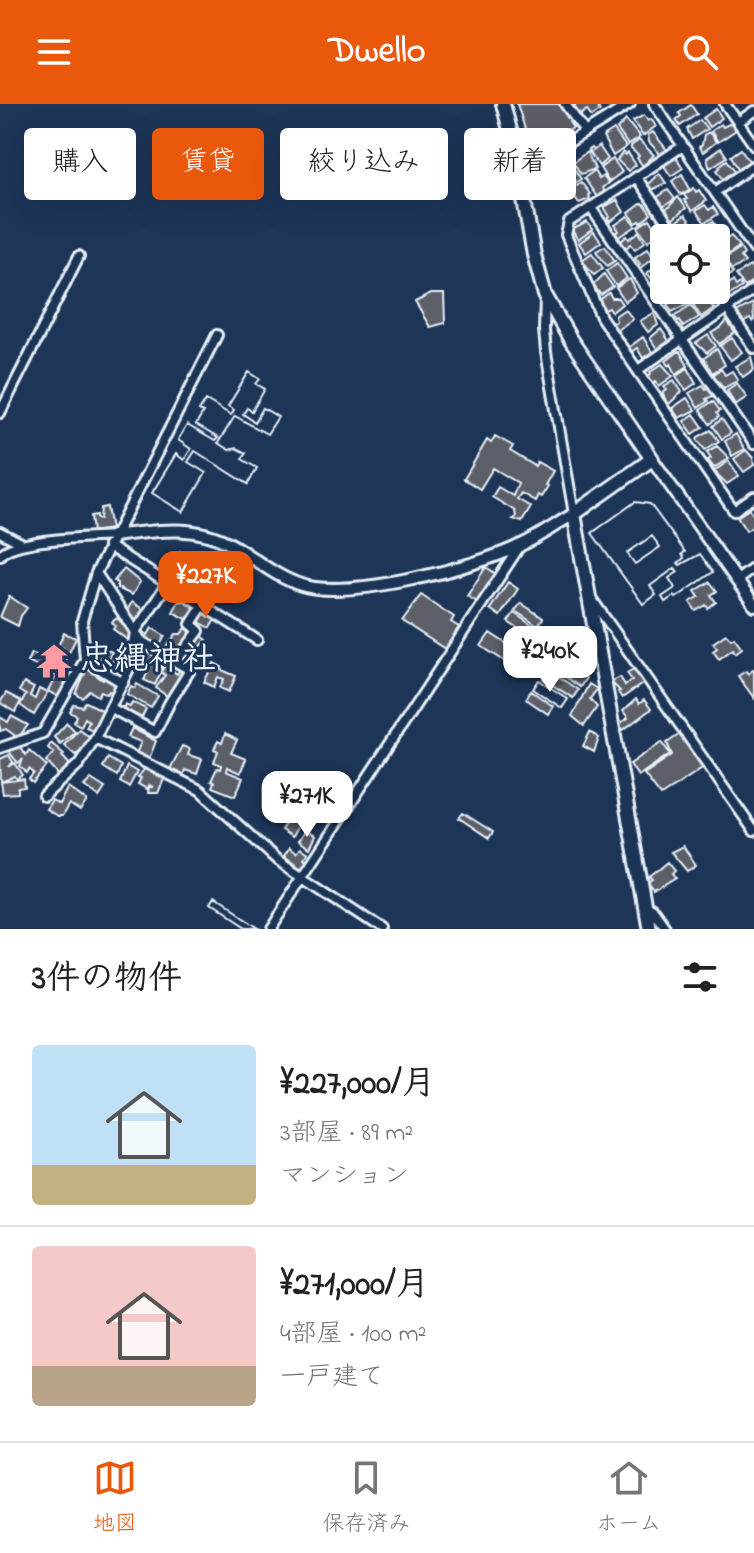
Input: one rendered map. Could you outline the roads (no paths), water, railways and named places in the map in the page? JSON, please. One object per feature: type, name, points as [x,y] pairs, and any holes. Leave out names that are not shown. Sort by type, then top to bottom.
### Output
[{"type":"main road","points":[[503,104],[508,128]]},
{"type":"main road","points":[[523,200],[545,295],[570,339],[652,459],[574,514],[649,929]]},
{"type":"street","points":[[565,104],[585,132]]},
{"type":"street","points":[[576,138],[630,104]]},
{"type":"street","points":[[654,104],[754,249]]},
{"type":"street","points":[[725,104],[754,145]]},
{"type":"street","points":[[738,122],[754,111]]},
{"type":"street","points":[[683,146],[569,222],[566,235],[601,317],[734,511],[754,497]]},
{"type":"street","points":[[715,192],[754,165]]},
{"type":"street","points":[[636,177],[668,224]]},
{"type":"street","points":[[591,208],[754,444]]},
{"type":"street","points":[[0,413],[79,256]]},
{"type":"street","points":[[638,370],[754,290]]},
{"type":"street","points":[[0,555],[4,550],[24,545],[110,541],[172,529],[197,531],[238,549],[286,579],[333,590],[445,571],[520,546],[574,514],[546,352],[545,295]]},
{"type":"street","points":[[724,304],[754,348]]},
{"type":"street","points":[[0,748],[43,733],[85,660],[82,621],[96,573],[217,335]]},
{"type":"street","points":[[652,459],[754,605]]},
{"type":"street","points":[[0,532],[24,545]]},
{"type":"street","points":[[110,541],[167,584],[257,640]]},
{"type":"street","points":[[268,929],[520,546]]},
{"type":"street","points":[[176,661],[199,631],[191,624],[238,549]]},
{"type":"street","points":[[737,580],[754,568]]},
{"type":"street","points":[[96,573],[141,641],[190,670],[155,732],[111,708]]},
{"type":"street","points":[[44,796],[79,764],[95,738],[129,669],[135,632],[167,584]]},
{"type":"street","points":[[588,594],[754,831]]},
{"type":"street","points":[[85,660],[123,683]]},
{"type":"street","points":[[95,738],[200,790],[276,859],[382,929]]},
{"type":"street","points":[[646,911],[652,911],[665,929]]},
{"type":"place","name":"忠縄神社","points":[[54,661]]}]
